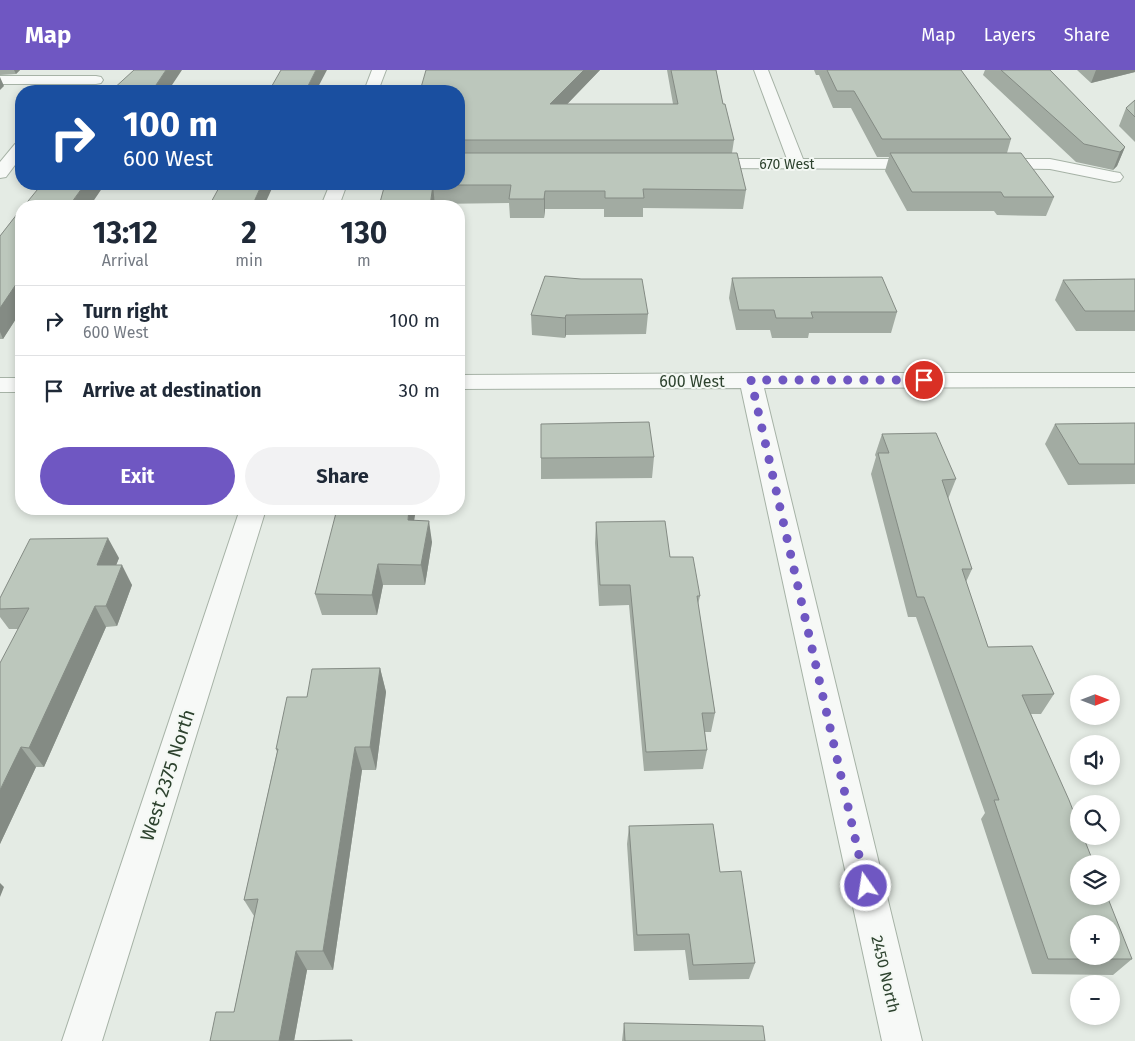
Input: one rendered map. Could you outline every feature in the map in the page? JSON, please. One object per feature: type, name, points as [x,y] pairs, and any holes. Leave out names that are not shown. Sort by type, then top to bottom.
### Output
[{"type":"street","points":[[90,85],[110,70]]},
{"type":"street","points":[[373,85],[379,70]]},
{"type":"street","points":[[761,70],[797,164]]},
{"type":"street","points":[[0,80],[96,80]]},
{"type":"street","points":[[0,173],[15,155]]},
{"type":"street","name":"670 West","points":[[688,164],[943,164]]},
{"type":"street","points":[[972,164],[1050,164],[1114,177]]},
{"type":"street","name":"2450 North","points":[[751,380],[902,1041]]},
{"type":"street","name":"600 West","points":[[465,382],[1135,380]]},
{"type":"street","points":[[0,385],[15,385]]},
{"type":"street","name":"West 2375 North","points":[[82,1041],[251,515]]},
{"type":"building","points":[[134,70],[166,70],[156,85],[118,85]]},
{"type":"building","points":[[281,70],[316,70],[308,85],[272,85]]},
{"type":"building","points":[[426,70],[584,70],[550,104],[678,104],[671,70],[716,70],[723,104],[725,104],[734,140],[465,140],[465,85],[422,85]]},
{"type":"building","points":[[827,70],[961,70],[1011,139],[882,139],[854,91],[837,91]]},
{"type":"building","points":[[1001,70],[1050,70],[1125,147],[1120,152],[1084,144]]},
{"type":"building","points":[[1135,100],[1135,117],[1126,108]]},
{"type":"building","points":[[465,153],[737,153],[746,190],[643,189],[644,198],[605,198],[605,191],[545,191],[544,199],[509,199],[511,185],[465,185]]},
{"type":"building","points":[[890,153],[1021,153],[1054,197],[1004,197],[1001,192],[912,192]]},
{"type":"building","points":[[37,190],[81,190],[73,200],[29,200]]},
{"type":"building","points":[[218,190],[259,190],[255,200],[212,200]]},
{"type":"building","points":[[383,190],[432,190],[431,200],[381,200]]},
{"type":"building","points":[[15,217],[15,286],[0,308],[0,236]]},
{"type":"building","points":[[545,276],[581,279],[642,279],[648,314],[566,315],[565,318],[531,315]]},
{"type":"building","points":[[882,277],[897,312],[811,312],[813,318],[776,318],[774,310],[739,310],[732,278]]},
{"type":"building","points":[[1135,279],[1135,311],[1085,311],[1063,280]]},
{"type":"building","points":[[649,422],[654,457],[541,458],[541,424]]},
{"type":"building","points":[[1135,423],[1135,464],[1079,464],[1055,424]]},
{"type":"building","points":[[936,433],[956,479],[942,480],[972,569],[962,569],[988,647],[1032,646],[1054,694],[1022,695],[1070,803],[1070,845],[1087,845],[1090,855],[1070,855],[1070,905],[1111,905],[1115,915],[1070,915],[1070,959],[1048,959],[994,800],[999,800],[924,597],[917,597],[878,453],[889,453],[882,434]]},
{"type":"building","points":[[335,515],[408,515],[408,520],[429,521],[421,565],[378,564],[372,595],[315,594]]},
{"type":"building","points":[[665,521],[670,557],[693,557],[715,713],[702,713],[707,750],[646,752],[630,585],[600,585],[596,522]]},
{"type":"building","points":[[108,538],[97,565],[122,565],[106,606],[95,606],[29,748],[21,747],[0,790],[0,663],[29,608],[0,609],[0,598],[30,539]]},
{"type":"building","points":[[380,668],[370,747],[355,747],[323,951],[296,951],[279,1041],[210,1041],[216,1012],[234,1012],[258,899],[244,900],[278,749],[276,749],[287,697],[307,697],[312,669]]},
{"type":"building","points":[[713,824],[720,872],[741,871],[755,963],[693,965],[689,934],[637,935],[629,826]]},
{"type":"building","points":[[1120,929],[1132,959],[1120,959]]},
{"type":"building","points":[[624,1023],[763,1026],[765,1041],[625,1041]]},
{"type":"building","points":[[352,1040],[352,1041],[281,1041]]},
{"type":"route","points":[[866,886],[751,380],[924,380]]}]
